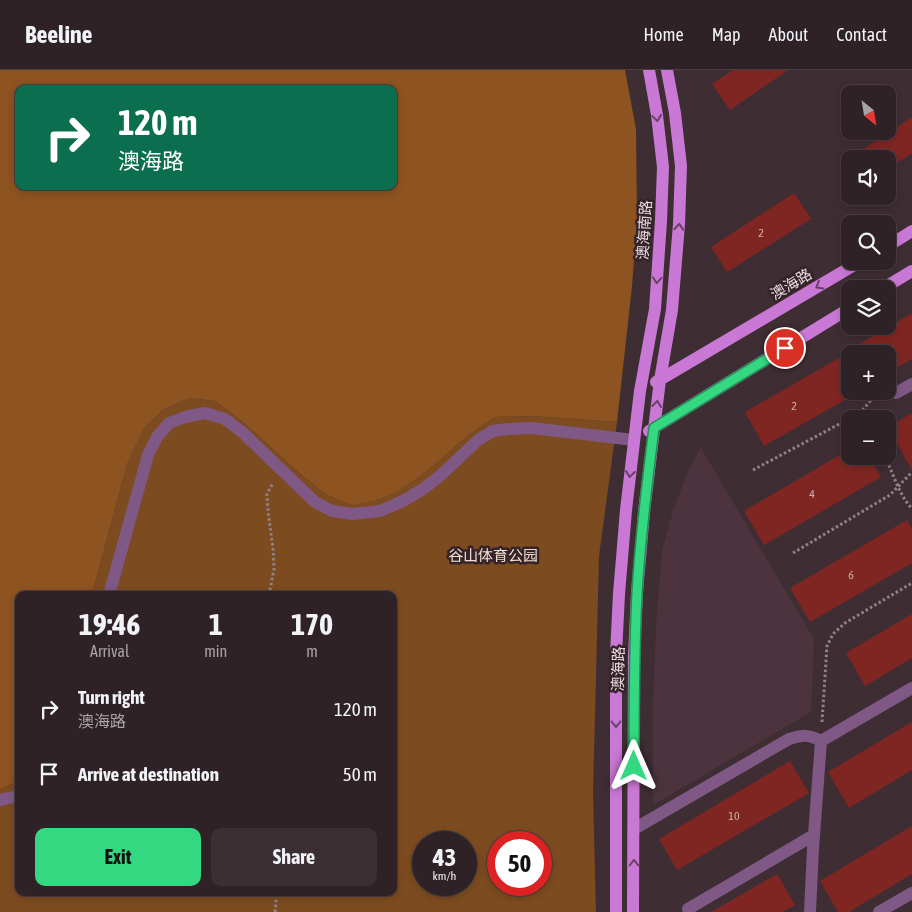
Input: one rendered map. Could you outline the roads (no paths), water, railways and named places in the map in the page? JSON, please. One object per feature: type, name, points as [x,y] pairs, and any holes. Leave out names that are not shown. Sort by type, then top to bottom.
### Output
[{"type":"main road","name":"澳海南路","points":[[640,391],[655,309],[662,221],[663,167],[650,70]]},
{"type":"main road","points":[[660,380],[672,310],[679,224],[681,166],[676,112],[667,70]]},
{"type":"main road","points":[[896,241],[912,231]]},
{"type":"main road","name":"澳海路","points":[[616,912],[616,654],[618,594],[640,391],[846,270]]},
{"type":"main road","points":[[896,281],[912,271]]},
{"type":"main road","points":[[634,440],[841,314]]},
{"type":"main road","name":"澳海路","points":[[634,912],[634,656],[637,592],[644,512],[660,380]]},
{"type":"street","points":[[896,393],[912,384]]},
{"type":"street","points":[[109,591],[148,455],[157,436],[169,423],[185,417],[205,413],[225,419],[242,432],[315,502],[332,511],[353,514],[380,511],[423,490],[478,440],[493,431],[531,428],[634,440]]},
{"type":"street","points":[[821,741],[912,688]]},
{"type":"street","points":[[634,829],[789,739],[802,735],[821,741]]},
{"type":"street","points":[[810,912],[821,741]]},
{"type":"street","points":[[0,800],[15,797]]},
{"type":"street","points":[[688,908],[814,835]]},
{"type":"street","points":[[879,912],[912,893]]},
{"type":"park label","name":"谷山体育公园","points":[[493,555]]}]
